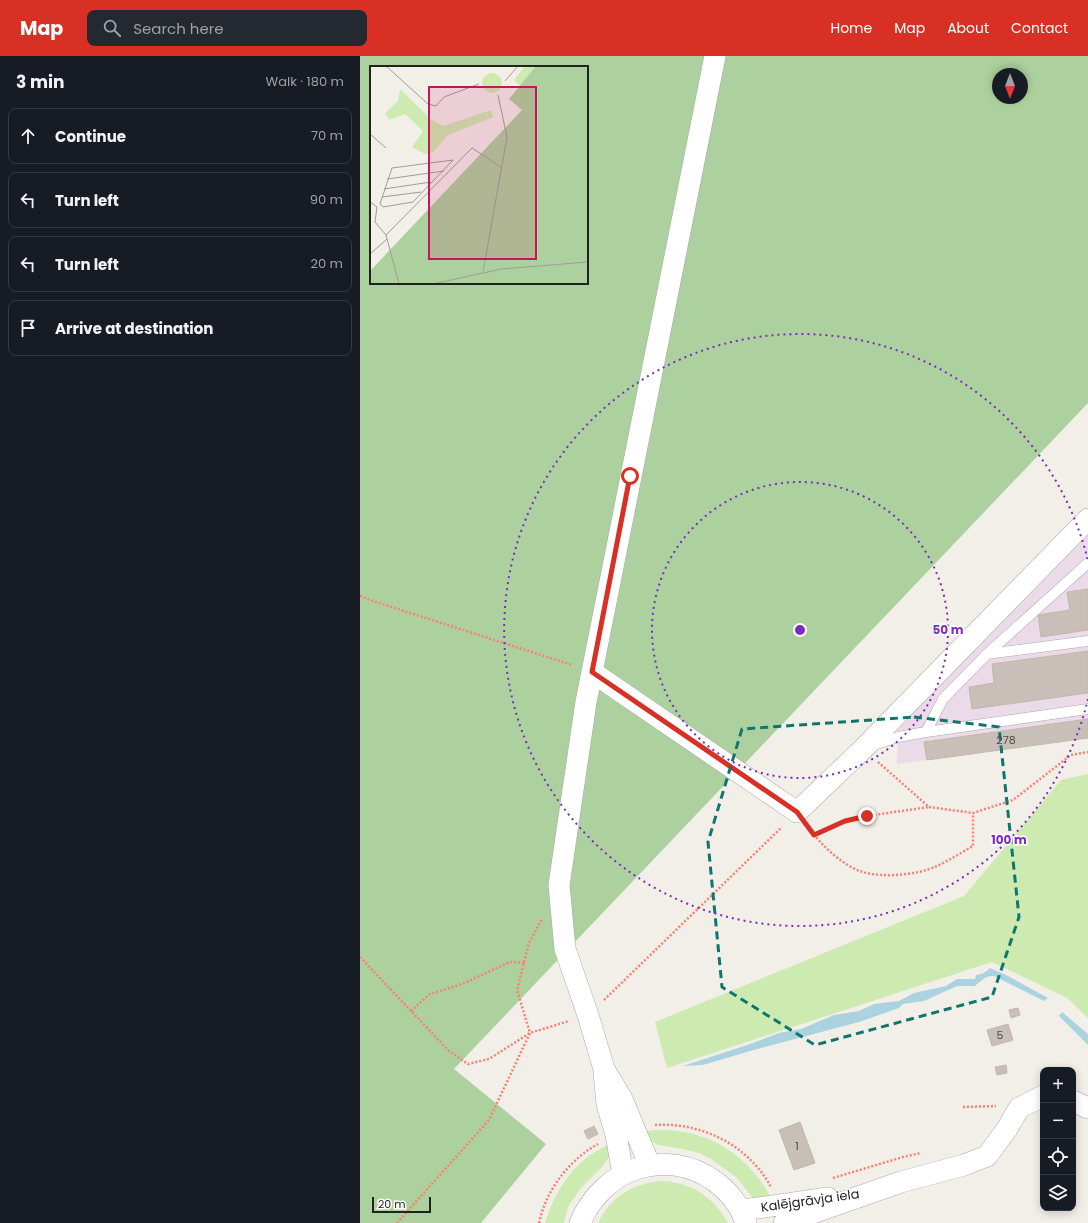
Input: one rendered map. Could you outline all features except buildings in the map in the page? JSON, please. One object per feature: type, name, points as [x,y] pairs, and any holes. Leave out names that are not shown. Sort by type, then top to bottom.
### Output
[{"type":"street","points":[[623,1174],[616,1135],[607,1104],[604,1068],[588,1015],[565,949],[559,885],[586,702],[715,56]]},
{"type":"street","points":[[592,672],[797,812],[863,749],[1088,519]]},
{"type":"street","points":[[604,1068],[622,1099],[650,1166]]},
{"type":"street","points":[[1019,1108],[1040,1098]]},
{"type":"street","points":[[1076,1102],[1088,1108]]},
{"type":"street","name":"Kalējgrāvja iela","points":[[784,1223],[923,1176],[964,1165],[987,1156],[1007,1129],[1019,1108]]},
{"type":"street","points":[[580,1223],[591,1201],[600,1190],[611,1181],[623,1174],[650,1166],[665,1165],[680,1166],[695,1170],[709,1177],[727,1192],[744,1216]]},
{"type":"street","name":"Kalējgrāvja iela","points":[[744,1216],[780,1204],[880,1190]]},
{"type":"lane","points":[[926,732],[943,699],[987,654],[1088,563]]},
{"type":"lane","points":[[1072,577],[1088,575]]},
{"type":"lane","points":[[987,654],[1088,640]]},
{"type":"lane","points":[[863,749],[898,737],[926,732],[1088,709]]},
{"type":"path","points":[[360,596],[592,672]]},
{"type":"path","points":[[863,749],[929,807]]},
{"type":"path","points":[[814,835],[845,821],[867,816],[929,807],[973,813],[1013,800],[1071,755],[1088,752]]},
{"type":"path","points":[[360,957],[449,1051],[468,1064],[489,1059],[530,1033],[588,1015],[797,812],[814,835],[843,863],[862,872],[898,876],[934,867],[973,846],[973,813]]},
{"type":"path","points":[[397,1223],[489,1120],[530,1033],[518,990],[529,943],[543,917]]},
{"type":"path","points":[[411,1011],[430,994],[462,984],[510,962],[524,963]]},
{"type":"path","points":[[963,1107],[1006,1106],[1019,1108]]},
{"type":"path","points":[[650,1125],[668,1124],[692,1128],[715,1135],[744,1154],[757,1166],[773,1190]]},
{"type":"path","points":[[539,1223],[546,1202],[554,1186],[564,1172],[576,1159],[590,1148],[600,1143]]},
{"type":"path","points":[[828,1179],[921,1153]]},
{"type":"highlighted area","points":[[914,717],[999,727],[1019,917],[992,997],[815,1045],[722,987],[708,842],[742,729]]},
{"type":"shaded area","points":[[1088,532],[1088,738],[897,764],[898,729]]},
{"type":"green space","points":[[360,56],[1088,56],[1088,403],[454,1069],[546,1144],[481,1223],[360,1223]]},
{"type":"green space","points":[[1088,774],[1088,1018],[1067,998],[992,962],[667,1068],[655,1022],[964,896],[1061,780]]},
{"type":"green space","points":[[657,1130],[689,1133],[712,1140],[723,1146],[752,1170],[772,1200],[763,1201],[753,1198],[736,1177],[711,1159],[699,1153],[658,1145],[651,1141],[644,1133],[646,1131]]},
{"type":"green space","points":[[610,1144],[609,1157],[604,1165],[581,1188],[568,1207],[564,1223],[545,1223],[555,1198],[568,1176],[587,1158]]},
{"type":"green space","points":[[661,1181],[682,1184],[700,1193],[716,1206],[728,1223],[598,1223],[609,1206],[624,1193],[641,1185]]},
{"type":"water","points":[[990,968],[1048,998],[1044,1001],[994,976],[988,976],[975,986],[957,986],[924,1001],[903,1004],[899,1008],[859,1022],[703,1065],[683,1066],[779,1033],[801,1029],[834,1015],[859,1011],[874,1004],[899,1001],[914,993],[946,986],[957,979],[975,979],[976,975],[987,971]]},
{"type":"water","points":[[1062,1012],[1088,1034],[1088,1045],[1059,1016]]},
{"type":"route","points":[[630,476],[592,672],[797,812],[814,835],[845,821],[867,816]]}]
